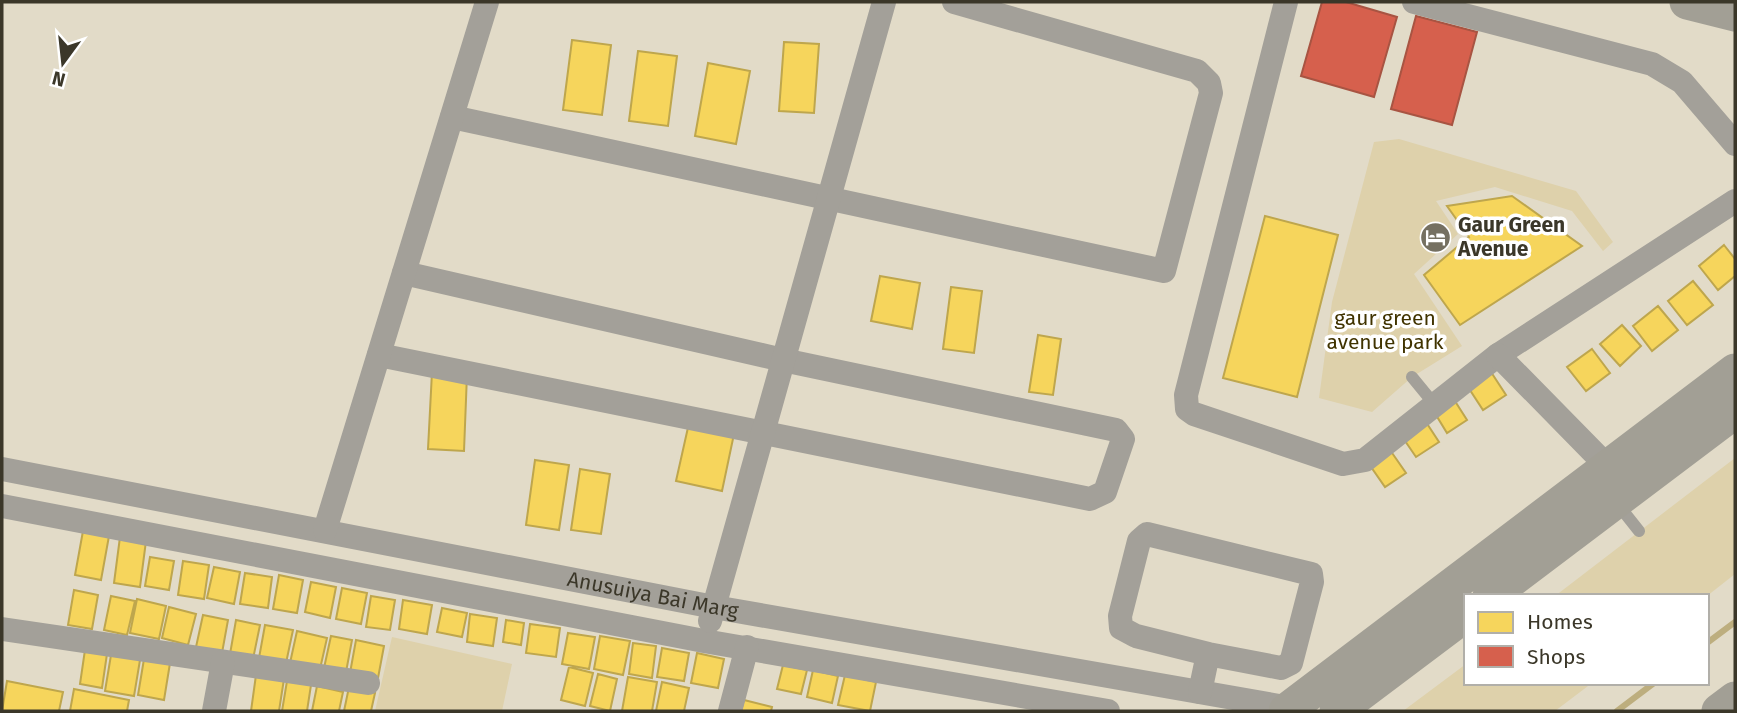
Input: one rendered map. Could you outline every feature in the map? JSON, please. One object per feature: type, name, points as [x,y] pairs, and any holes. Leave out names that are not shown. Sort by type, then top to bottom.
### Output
[{"type":"street","points":[[325,530],[487,2]]},
{"type":"street","points":[[704,640],[884,2]]},
{"type":"street","points":[[452,117],[1164,271],[1211,93],[1209,83],[1197,71],[954,2]]},
{"type":"street","points":[[1286,2],[1186,395],[1187,409],[1343,464],[1366,460],[1498,355],[1735,201]]},
{"type":"street","points":[[1414,2],[1652,64],[1682,82],[1735,144]]},
{"type":"street","points":[[1687,2],[1735,14]]},
{"type":"street","points":[[379,355],[1090,499],[1105,492],[1123,439],[1116,430],[783,360],[404,273]]},
{"type":"street","points":[[1498,355],[1607,466]]},
{"type":"street","points":[[1294,710],[1607,466],[1735,371]]},
{"type":"street","points":[[1493,594],[1735,411]]},
{"type":"street","name":"Anusuiya Bai Marg","points":[[2,469],[714,607],[1294,710]]},
{"type":"street","name":"Anusuiya Bai Marg","points":[[2,506],[747,647],[1042,706],[1108,711]]},
{"type":"street","points":[[1147,534],[1311,574],[1312,582],[1291,663],[1287,667],[1208,654],[1136,636],[1121,628],[1120,616],[1139,541],[1147,534]]},
{"type":"street","points":[[1337,711],[1464,616]]},
{"type":"street","points":[[2,629],[368,683]]},
{"type":"street","points":[[730,711],[747,647]]},
{"type":"street","points":[[1200,692],[1208,654]]},
{"type":"street","points":[[214,711],[223,662]]},
{"type":"street","points":[[1719,711],[1735,699]]},
{"type":"lane","points":[[1412,377],[1435,405]]},
{"type":"lane","points":[[1616,502],[1639,531]]},
{"type":"green space","name":"gaur green avenue park","points":[[1399,139],[1576,191],[1613,242],[1603,251],[1572,211],[1495,187],[1436,201],[1458,234],[1414,274],[1462,346],[1412,377],[1372,412],[1319,398],[1332,302],[1374,142]]},
{"type":"green space","points":[[1735,458],[1735,574],[1709,594],[1558,594]]},
{"type":"green space","points":[[392,637],[512,664],[502,711],[375,711]]},
{"type":"green space","points":[[1464,665],[1464,685],[1589,685],[1555,711],[1403,711]]},
{"type":"building: Homes","points":[[572,40],[611,45],[602,115],[563,110]]},
{"type":"building: Homes","points":[[784,42],[819,44],[814,113],[779,111]]},
{"type":"building: Homes","points":[[638,51],[677,56],[668,126],[629,121]]},
{"type":"building: Homes","points":[[708,63],[750,71],[736,144],[695,136]]},
{"type":"building: Homes","points":[[1512,196],[1582,246],[1460,325],[1424,275],[1469,237],[1447,206]]},
{"type":"building: Homes","points":[[1265,216],[1338,235],[1297,397],[1223,378]]},
{"type":"building: Homes","points":[[1724,245],[1735,259],[1735,276],[1718,290],[1699,266]]},
{"type":"building: Homes","points":[[880,276],[920,283],[912,329],[871,321]]},
{"type":"building: Homes","points":[[1693,281],[1713,305],[1687,325],[1668,301]]},
{"type":"building: Homes","points":[[951,287],[982,291],[974,353],[943,349]]},
{"type":"building: Homes","points":[[1658,306],[1678,330],[1652,351],[1633,326]]},
{"type":"building: Homes","points":[[1622,325],[1641,346],[1620,366],[1600,344]]},
{"type":"building: Homes","points":[[1038,335],[1061,339],[1053,395],[1029,392]]},
{"type":"building: Homes","points":[[1592,349],[1610,373],[1586,391],[1567,367]]},
{"type":"building: Homes","points":[[432,372],[467,374],[464,451],[428,449]]},
{"type":"building: Homes","points":[[1491,372],[1506,395],[1483,410],[1468,387]]},
{"type":"building: Homes","points":[[1453,398],[1467,420],[1447,433],[1433,410]]},
{"type":"building: Homes","points":[[1424,419],[1439,442],[1416,457],[1401,435]]},
{"type":"building: Homes","points":[[689,423],[734,434],[722,491],[676,481]]},
{"type":"building: Homes","points":[[1390,450],[1406,473],[1385,487],[1369,464]]},
{"type":"building: Homes","points":[[535,460],[569,465],[559,530],[526,525]]},
{"type":"building: Homes","points":[[580,469],[610,474],[601,534],[571,530]]},
{"type":"building: Homes","points":[[83,531],[109,536],[101,580],[75,575]]},
{"type":"building: Homes","points":[[120,537],[146,541],[140,587],[114,583]]},
{"type":"building: Homes","points":[[150,557],[174,561],[169,590],[145,586]]},
{"type":"building: Homes","points":[[183,561],[209,565],[204,599],[178,595]]},
{"type":"building: Homes","points":[[214,567],[240,572],[234,604],[207,598]]},
{"type":"building: Homes","points":[[245,573],[272,577],[268,608],[240,604]]},
{"type":"building: Homes","points":[[279,575],[303,580],[297,613],[273,609]]},
{"type":"building: Homes","points":[[311,582],[336,587],[330,618],[305,612]]},
{"type":"building: Homes","points":[[342,588],[367,593],[361,624],[336,619]]},
{"type":"building: Homes","points":[[74,590],[98,595],[92,629],[68,625]]},
{"type":"building: Homes","points":[[111,596],[135,601],[127,635],[104,630]]},
{"type":"building: Homes","points":[[371,596],[395,600],[390,630],[366,627]]},
{"type":"building: Homes","points":[[137,599],[166,606],[159,639],[130,633]]},
{"type":"building: Homes","points":[[403,600],[432,605],[427,634],[399,629]]},
{"type":"building: Homes","points":[[169,607],[196,614],[188,645],[162,638]]},
{"type":"building: Homes","points":[[442,608],[467,613],[462,637],[437,632]]},
{"type":"building: Homes","points":[[470,614],[497,618],[493,646],[467,642]]},
{"type":"building: Homes","points":[[203,615],[228,620],[222,653],[196,647]]},
{"type":"building: Homes","points":[[236,620],[260,625],[253,659],[230,654]]},
{"type":"building: Homes","points":[[506,620],[524,623],[521,645],[503,642]]},
{"type":"building: Homes","points":[[530,624],[560,628],[556,657],[526,653]]},
{"type":"building: Homes","points":[[265,625],[293,630],[286,663],[259,658]]},
{"type":"building: Homes","points":[[297,631],[327,638],[320,669],[290,663]]},
{"type":"building: Homes","points":[[568,633],[595,637],[589,669],[562,664]]},
{"type":"building: Homes","points":[[331,636],[352,640],[346,672],[324,668]]},
{"type":"building: Homes","points":[[600,636],[630,641],[623,675],[594,669]]},
{"type":"building: Homes","points":[[356,640],[384,646],[378,678],[350,673]]},
{"type":"building: Homes","points":[[86,643],[108,647],[102,688],[80,684]]},
{"type":"building: Homes","points":[[633,643],[656,646],[652,678],[629,674]]},
{"type":"building: Homes","points":[[662,648],[689,653],[684,681],[657,677]]},
{"type":"building: Homes","points":[[112,649],[141,654],[134,696],[105,691]]},
{"type":"building: Homes","points":[[145,653],[171,657],[164,700],[138,695]]},
{"type":"building: Homes","points":[[697,653],[724,659],[718,688],[691,683]]},
{"type":"building: Homes","points":[[783,665],[807,670],[801,694],[777,689]]},
{"type":"building: Homes","points":[[569,667],[593,673],[585,706],[561,700]]},
{"type":"building: Homes","points":[[813,670],[838,676],[832,703],[807,697]]},
{"type":"building: Homes","points":[[598,674],[617,679],[610,711],[590,706]]},
{"type":"building: Homes","points":[[256,675],[284,679],[279,711],[251,711]]},
{"type":"building: Homes","points":[[845,675],[876,682],[870,711],[838,705]]},
{"type":"building: Homes","points":[[628,677],[657,682],[652,711],[622,711]]},
{"type":"building: Homes","points":[[7,681],[63,692],[59,711],[2,711]]},
{"type":"building: Homes","points":[[287,681],[311,685],[307,711],[282,711]]},
{"type":"building: Homes","points":[[662,682],[689,688],[684,711],[656,711]]},
{"type":"building: Homes","points":[[317,686],[343,692],[339,711],[312,711]]},
{"type":"building: Homes","points":[[349,687],[375,693],[371,711],[344,711]]},
{"type":"building: Homes","points":[[74,689],[129,700],[127,711],[70,711]]},
{"type":"building: Homes","points":[[744,700],[772,707],[771,711],[741,711]]},
{"type":"building: Shops","points":[[1322,2],[1346,2],[1397,17],[1374,97],[1301,76]]},
{"type":"building: Shops","points":[[1416,16],[1477,32],[1452,125],[1391,109]]},
{"type":"waterway","points":[[1709,642],[1735,622]]},
{"type":"waterway","points":[[1617,711],[1651,685]]},
{"type":"place","name":"Gaur Green Avenue","points":[[1435,237]]}]
